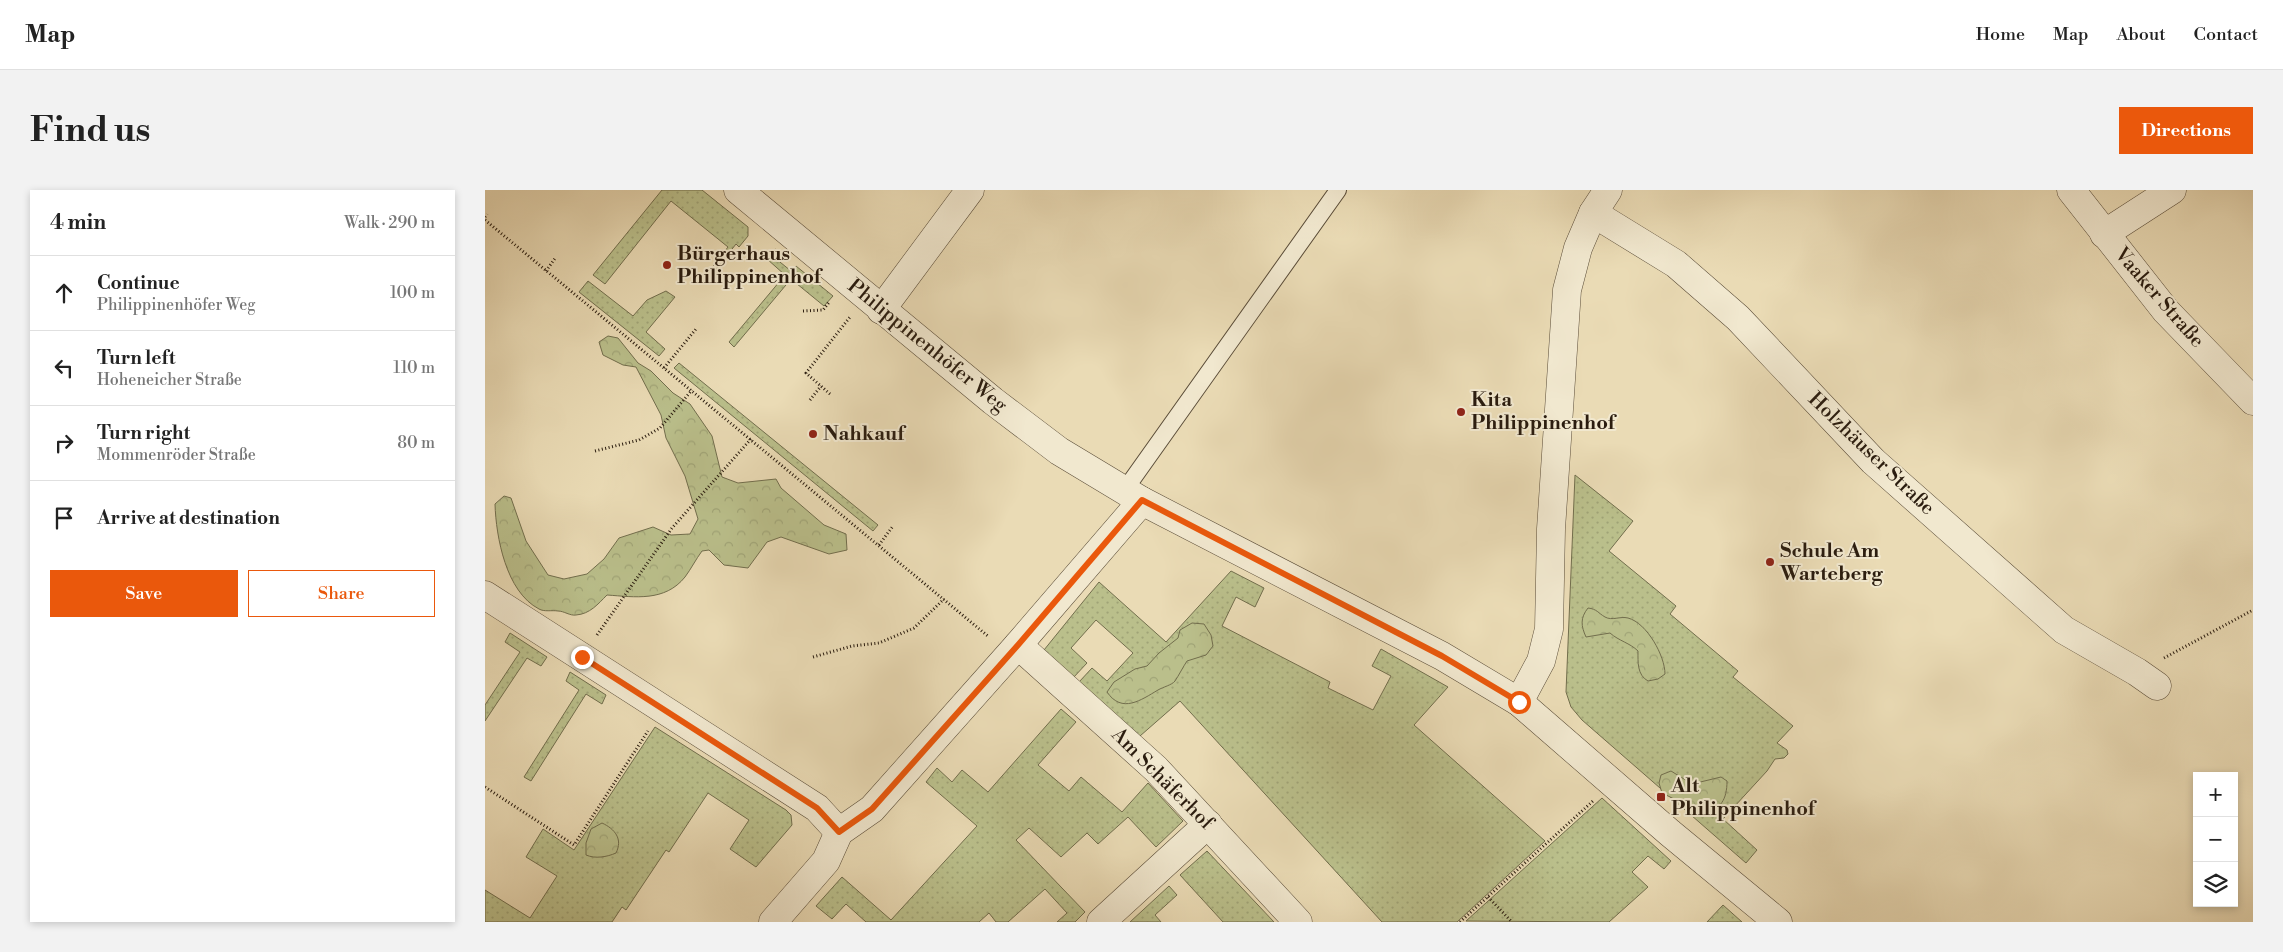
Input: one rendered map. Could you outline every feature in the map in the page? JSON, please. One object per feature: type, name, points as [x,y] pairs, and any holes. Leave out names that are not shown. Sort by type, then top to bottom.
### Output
[{"type":"street","name":"Philippinenhöfer Weg","points":[[738,190],[993,401],[1044,440],[1133,496],[1442,656],[1519,702],[1778,922]]},
{"type":"street","points":[[874,303],[970,190]]},
{"type":"street","points":[[1519,702],[1541,661],[1549,629],[1551,530],[1567,290],[1578,248],[1593,213],[1607,190]]},
{"type":"street","name":"Vaaker Straße","points":[[2071,190],[2166,311],[2253,401]]},
{"type":"street","points":[[2104,234],[2172,190]]},
{"type":"street","name":"Holzhäuser Straße","points":[[1593,213],[1676,264],[1731,312],[1873,461],[2064,630],[2147,679]]},
{"type":"street","points":[[773,922],[826,861],[839,832],[872,809],[1014,649],[1133,496]]},
{"type":"street","points":[[485,596],[817,808],[839,832]]},
{"type":"street","name":"Am Schäferhof","points":[[1014,649],[1156,769],[1297,922]]},
{"type":"street","points":[[1101,922],[1208,824]]},
{"type":"lane","points":[[1133,496],[1338,190]]},
{"type":"path","points":[[485,220],[943,599],[1014,649]]},
{"type":"path","points":[[546,271],[556,257]]},
{"type":"path","points":[[830,394],[806,373],[874,303]]},
{"type":"path","points":[[665,368],[696,328]]},
{"type":"path","points":[[809,400],[821,386]]},
{"type":"path","points":[[595,451],[639,440],[660,428],[692,390]]},
{"type":"path","points":[[582,657],[672,528],[751,439]]},
{"type":"path","points":[[879,545],[893,526]]},
{"type":"path","points":[[813,657],[852,646],[879,643],[914,628],[943,599]]},
{"type":"path","points":[[2147,679],[2253,610]]},
{"type":"path","points":[[485,787],[574,845],[649,730]]},
{"type":"path","points":[[1460,922],[1613,783]]},
{"type":"path","points":[[1487,897],[1512,922]]},
{"type":"green space","points":[[662,190],[702,190],[748,227],[748,236],[739,247],[736,244],[715,271],[711,269],[728,247],[671,201],[605,284],[593,275]]},
{"type":"green space","points":[[775,249],[780,252],[775,258],[791,271],[796,266],[833,296],[824,306],[791,279],[734,347],[729,342],[785,275],[767,259]]},
{"type":"green space","points":[[588,281],[633,316],[647,300],[666,291],[675,297],[646,332],[665,349],[659,356],[579,292]]},
{"type":"green space","points":[[608,336],[618,338],[638,363],[651,371],[673,393],[690,404],[712,436],[722,477],[738,483],[776,479],[781,488],[824,525],[846,534],[847,550],[829,554],[781,537],[767,542],[748,568],[724,565],[709,550],[702,551],[685,577],[668,591],[639,597],[607,595],[585,613],[574,615],[560,611],[541,610],[528,601],[518,590],[511,577],[501,547],[495,504],[504,496],[511,498],[526,541],[548,575],[564,579],[587,574],[604,559],[619,538],[653,527],[671,535],[690,534],[698,519],[685,476],[666,438],[661,415],[636,367],[623,365],[603,355],[599,342]]},
{"type":"green space","points":[[679,363],[878,525],[873,531],[674,368]]},
{"type":"green space","points":[[1575,475],[1633,521],[1609,551],[1676,606],[1670,614],[1738,671],[1733,677],[1793,726],[1777,743],[1787,750],[1788,754],[1784,758],[1775,759],[1767,771],[1723,819],[1757,850],[1746,863],[1582,720],[1571,707],[1566,692]]},
{"type":"green space","points":[[1231,571],[1264,588],[1255,607],[1236,597],[1222,626],[1330,682],[1328,688],[1373,710],[1391,676],[1372,666],[1381,649],[1448,687],[1414,725],[1545,841],[1457,922],[1382,922],[1180,701],[1140,736],[1079,682],[1092,668],[1107,681],[1133,653],[1096,620],[1071,648],[1087,663],[1073,678],[1044,650],[1099,582],[1166,642]]},
{"type":"green space","points":[[1588,608],[1608,618],[1628,618],[1642,626],[1654,641],[1662,658],[1665,674],[1658,679],[1648,681],[1644,678],[1639,668],[1638,651],[1610,633],[1586,637],[1582,622]]},
{"type":"green space","points":[[1192,623],[1204,624],[1211,635],[1213,646],[1206,655],[1187,661],[1174,682],[1145,698],[1125,704],[1113,699],[1107,692],[1114,682],[1135,669],[1147,666],[1159,653],[1178,638],[1180,630]]},
{"type":"green space","points":[[510,633],[547,657],[541,666],[527,658],[485,721],[485,705],[520,652],[505,642]]},
{"type":"green space","points":[[570,672],[606,695],[602,704],[586,694],[531,781],[524,777],[579,690],[566,681]]},
{"type":"green space","points":[[1061,709],[1076,722],[1038,765],[1069,791],[1081,777],[1122,812],[1148,783],[1183,821],[1156,847],[1128,817],[1098,844],[1087,833],[1061,857],[1029,828],[1016,840],[1085,912],[1075,922],[1057,922],[1067,913],[1045,889],[1008,922],[996,922],[989,913],[979,922],[866,922],[846,904],[832,919],[816,906],[842,877],[891,920],[977,826],[926,782],[937,768],[952,782],[962,770],[988,792]]},
{"type":"green space","points":[[655,727],[786,810],[791,815],[792,825],[756,867],[730,849],[749,820],[708,793],[669,852],[666,850],[626,910],[622,907],[612,922],[485,922],[485,890],[530,918],[557,876],[526,857],[543,829],[574,850]]},
{"type":"green space","points":[[1671,771],[1692,784],[1721,777],[1727,781],[1726,793],[1722,803],[1703,816],[1662,793],[1659,783],[1661,775]]},
{"type":"green space","points":[[1602,798],[1671,861],[1664,869],[1648,856],[1632,872],[1648,887],[1609,922],[1466,921]]},
{"type":"green space","points":[[602,823],[611,828],[617,835],[619,843],[616,853],[601,857],[586,855],[586,843],[591,829]]},
{"type":"green space","points":[[1207,851],[1274,922],[1223,922],[1180,875]]},
{"type":"green space","points":[[1169,886],[1177,895],[1155,915],[1161,922],[1130,922]]},
{"type":"green space","points":[[1723,905],[1742,922],[1707,922]]},
{"type":"place","name":"Bürgerhaus Philippinenhof","points":[[667,265]]},
{"type":"place","name":"Kita Philippinenhof","points":[[1461,412]]},
{"type":"place","name":"Nahkauf","points":[[813,434]]},
{"type":"place","name":"Schule Am Warteberg","points":[[1770,562]]},
{"type":"place","name":"Alt Philippinenhof","points":[[1661,797]]},
{"type":"route","points":[[582,657],[817,808],[839,832],[872,809],[1018,645],[1142,500],[1442,656],[1519,702]]}]
